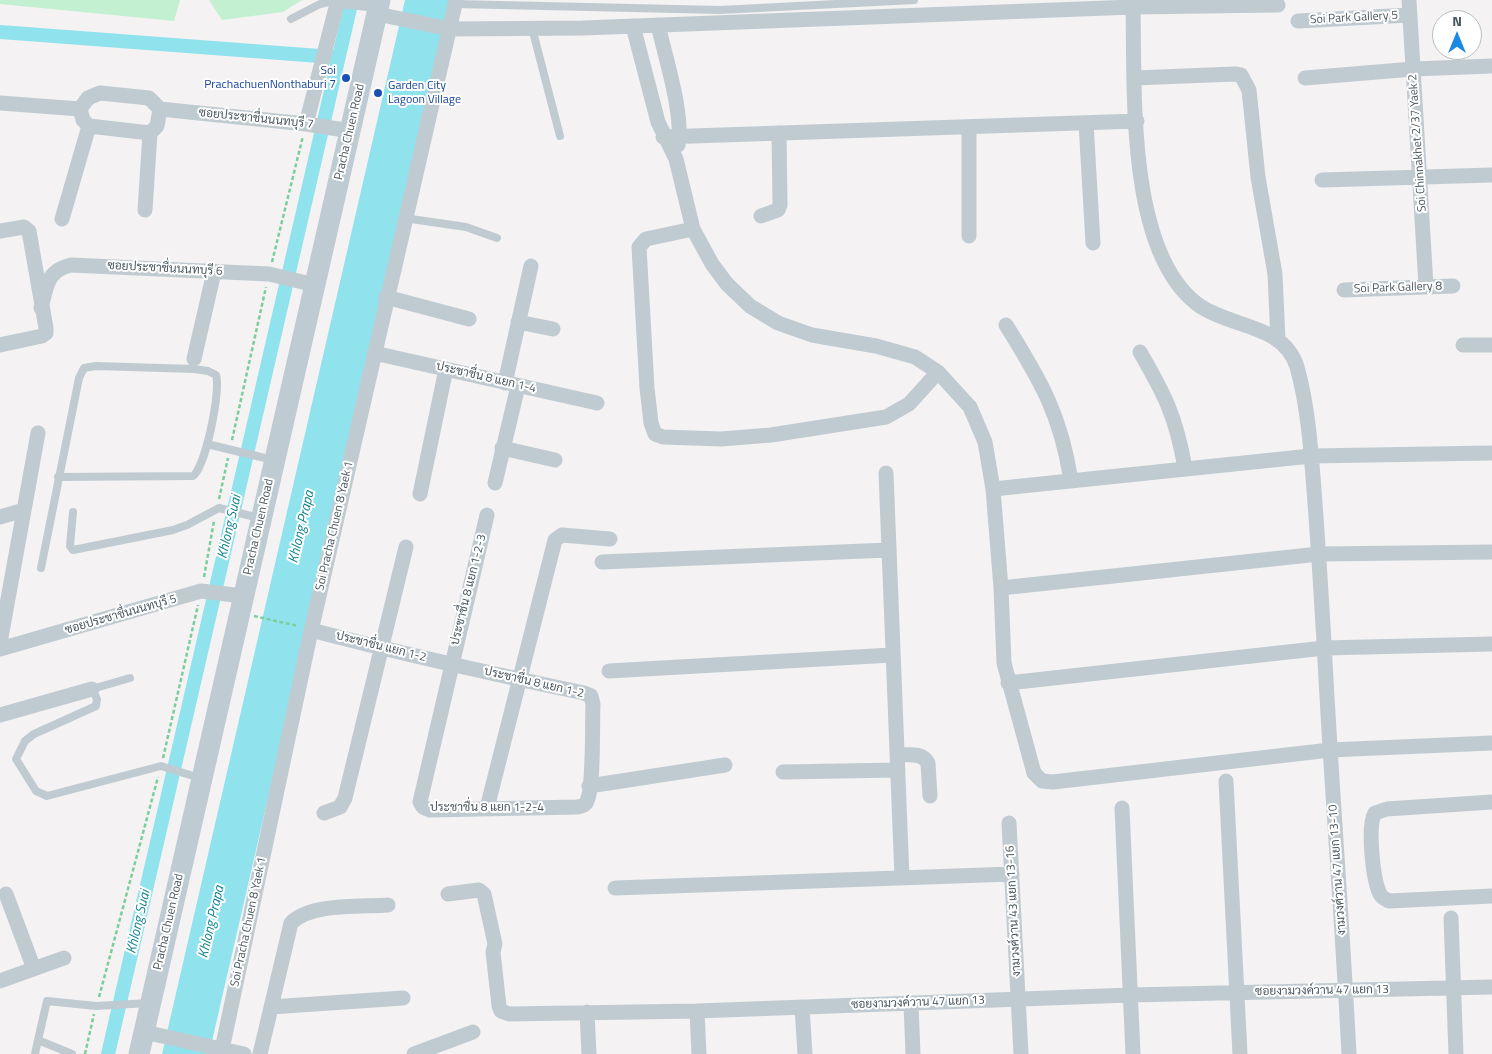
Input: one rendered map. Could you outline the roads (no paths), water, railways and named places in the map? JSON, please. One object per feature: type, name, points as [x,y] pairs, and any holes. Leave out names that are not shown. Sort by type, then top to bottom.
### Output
[{"type":"main road","name":"Pracha Chuen Road","points":[[139,1054],[154,1034],[151,1003],[194,776],[234,594],[267,458],[341,130],[379,8]]},
{"type":"street","points":[[309,125],[322,62],[338,0],[379,8],[449,29],[633,26],[1133,7],[1278,5]]},
{"type":"street","name":"Soi Pracha Chuen 8 Yaek 1","points":[[219,1049],[305,628],[374,354],[404,218],[456,2]]},
{"type":"street","points":[[1133,7],[1134,78],[1136,121],[1143,200],[1150,228],[1171,272],[1184,291],[1200,306],[1278,340],[1275,274],[1258,177],[1251,101],[1246,81],[1241,75],[1235,74],[1134,78]]},
{"type":"street","name":"Soi Park Gallery 5","points":[[1298,21],[1409,7]]},
{"type":"street","name":"Soi Chinnakhet 2/37 Yaek 2","points":[[1409,7],[1421,177],[1426,286]]},
{"type":"street","points":[[658,25],[680,136],[676,159]]},
{"type":"street","points":[[633,26],[652,103],[663,137],[676,159],[693,229],[712,264],[727,284],[750,306],[778,323],[812,335],[900,351],[915,357],[938,372],[970,407],[979,424],[985,442],[993,489],[1001,588],[1004,663],[1034,773],[1042,780],[1054,782],[1330,750],[1492,743]]},
{"type":"street","points":[[1306,78],[1413,69],[1492,66]]},
{"type":"street","points":[[80,109],[88,98],[100,93],[149,98],[160,109],[157,126],[150,133],[145,210]]},
{"type":"street","points":[[0,103],[80,109]]},
{"type":"street","points":[[80,109],[83,120],[89,126],[150,133]]},
{"type":"street","name":"ซอยประชาชื่นนนทบุรี 7","points":[[160,109],[341,130]]},
{"type":"street","points":[[663,137],[1136,121]]},
{"type":"street","points":[[1086,122],[1093,243]]},
{"type":"street","points":[[62,219],[89,126]]},
{"type":"street","points":[[969,126],[969,236]]},
{"type":"street","points":[[761,216],[778,210],[780,205],[779,133]]},
{"type":"street","points":[[1322,180],[1492,175]]},
{"type":"street","points":[[0,231],[24,227],[29,231],[46,328],[46,333],[42,336],[0,344]]},
{"type":"street","points":[[693,229],[646,239],[639,247],[647,388],[651,423],[655,434],[663,437],[720,439],[818,428],[886,416],[910,404],[938,372]]},
{"type":"street","name":"ซอยประชาชื่นนนทบุรี 6","points":[[41,308],[51,275],[61,267],[71,265],[274,276],[306,283]]},
{"type":"street","points":[[495,483],[502,448],[518,322],[530,266]]},
{"type":"street","points":[[194,359],[214,272]]},
{"type":"street","name":"Soi Park Gallery 8","points":[[1344,290],[1453,286]]},
{"type":"street","points":[[386,297],[469,319]]},
{"type":"street","points":[[518,322],[553,329]]},
{"type":"street","points":[[1006,325],[1037,375],[1057,418],[1066,446],[1071,481]]},
{"type":"street","name":"งามวงศ์วาน 47 แยก 13-10","points":[[1278,340],[1290,353],[1296,365],[1311,456],[1319,554],[1349,1054]]},
{"type":"street","points":[[1463,345],[1492,345]]},
{"type":"street","points":[[1140,352],[1168,402],[1179,435],[1185,468]]},
{"type":"street","name":"ประชาชื่น 8 แยก 1-4","points":[[374,354],[598,404]]},
{"type":"street","points":[[420,494],[446,370]]},
{"type":"street","points":[[0,643],[38,432]]},
{"type":"street","points":[[502,448],[555,460]]},
{"type":"street","points":[[993,489],[1311,456],[1492,453]]},
{"type":"street","points":[[886,473],[902,878]]},
{"type":"street","points":[[0,517],[24,510]]},
{"type":"street","name":"ประชาชื่น 8 แยก 1-2-3","points":[[451,664],[487,515]]},
{"type":"street","points":[[487,808],[558,536],[610,539]]},
{"type":"street","points":[[324,813],[340,807],[345,798],[406,548]]},
{"type":"street","points":[[602,562],[888,550]]},
{"type":"street","points":[[1001,588],[1319,554],[1492,552]]},
{"type":"street","name":"ซอยประชาชื่นนนทบุรี 5","points":[[0,650],[201,591],[234,594]]},
{"type":"street","name":"ประชาชื่น แยก 1-2","points":[[305,628],[451,664]]},
{"type":"street","points":[[1008,683],[1324,648],[1492,644]]},
{"type":"street","points":[[609,672],[892,655]]},
{"type":"street","name":"ประชาชื่น 8 แยก 1-2","points":[[451,664],[591,696],[593,704],[590,786],[587,803],[578,807]]},
{"type":"street","name":"ประชาชื่น 8 แยก 1-2-4","points":[[451,664],[420,802],[423,807],[430,810],[578,807]]},
{"type":"street","points":[[0,715],[92,689]]},
{"type":"street","points":[[783,772],[898,762],[920,755],[928,763],[930,796]]},
{"type":"street","points":[[590,786],[725,765]]},
{"type":"street","points":[[1226,781],[1240,1054]]},
{"type":"street","points":[[1492,802],[1387,809],[1375,813],[1371,826],[1374,868],[1379,893],[1388,901],[1492,896]]},
{"type":"street","points":[[1122,808],[1133,1054]]},
{"type":"street","name":"งามวงศ์วาน 43 แยก 13-16","points":[[1009,823],[1021,1054]]},
{"type":"street","points":[[615,888],[1012,874]]},
{"type":"street","name":"ซอยงามวงค์วาน 47 แยก 13","points":[[448,894],[479,890],[484,894],[495,944],[493,952],[501,1011],[509,1014],[697,1012],[1130,995],[1492,987]]},
{"type":"street","points":[[6,894],[34,969]]},
{"type":"street","points":[[260,1054],[292,923],[299,915],[312,910],[388,904]]},
{"type":"street","points":[[1451,918],[1456,1054]]},
{"type":"street","points":[[0,981],[64,958]]},
{"type":"street","points":[[271,1007],[403,998]]},
{"type":"street","points":[[911,1004],[913,1054]]},
{"type":"street","points":[[802,1007],[805,1054]]},
{"type":"street","points":[[587,1012],[589,1054]]},
{"type":"street","points":[[697,1012],[699,1054]]},
{"type":"street","points":[[414,1054],[473,1032]]},
{"type":"street","points":[[154,1034],[244,1054]]},
{"type":"lane","points":[[291,19],[320,4],[338,0]]},
{"type":"lane","points":[[456,2],[720,10],[914,0]]},
{"type":"lane","points":[[532,28],[560,136]]},
{"type":"lane","points":[[404,218],[466,227],[497,238]]},
{"type":"lane","points":[[40,568],[58,478],[79,378],[84,368],[88,366],[194,370],[213,372],[216,375],[218,386],[207,444],[198,471],[193,476],[58,478]]},
{"type":"lane","points":[[207,444],[267,458]]},
{"type":"lane","points":[[74,512],[70,546],[73,550],[173,530],[187,525],[211,511],[223,508],[253,516]]},
{"type":"lane","points":[[130,678],[92,689],[97,699],[96,706],[34,734],[23,745],[16,759],[36,792],[47,796],[161,766],[194,776]]},
{"type":"lane","points":[[35,1054],[48,1001],[103,1006],[151,1003]]},
{"type":"lane","points":[[38,1040],[72,1054]]},
{"type":"water","name":"Khlong Prapa","points":[[405,0],[452,0],[209,1054],[162,1054]]},
{"type":"waterway","name":"Khlong Suai","points":[[108,1054],[352,0]]},
{"type":"waterway","points":[[0,32],[333,57]]},
{"type":"place","name":"Soi PrachachuenNonthaburi 7","points":[[346,78]]},
{"type":"place","name":"Garden City Lagoon Village","points":[[378,93]]}]
